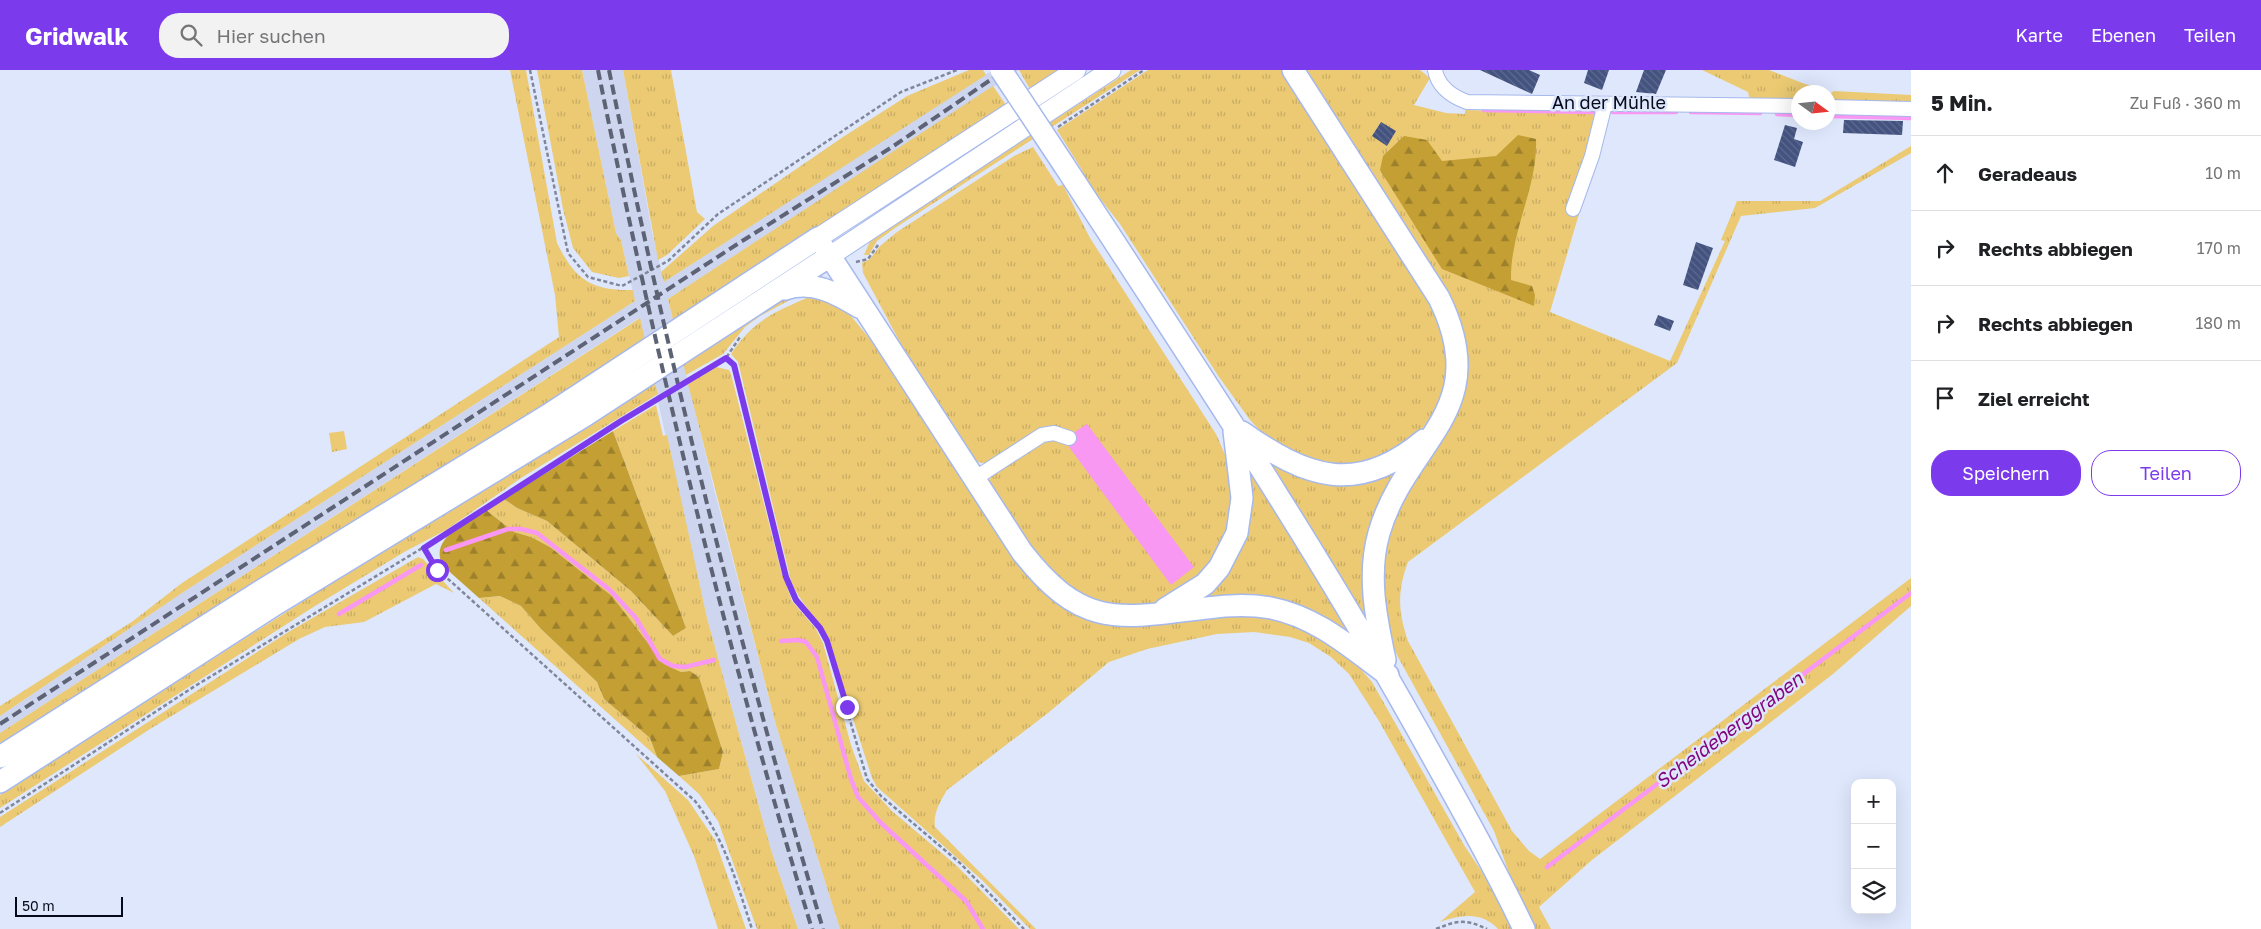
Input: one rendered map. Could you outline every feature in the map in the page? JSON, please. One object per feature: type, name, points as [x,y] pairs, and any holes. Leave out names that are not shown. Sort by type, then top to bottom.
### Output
[{"type":"highway","points":[[1001,70],[1233,426],[1388,675],[1500,878],[1524,929]]},
{"type":"highway","points":[[1293,70],[1439,298],[1454,334],[1457,370],[1452,399],[1386,514],[1375,547],[1374,592],[1377,620],[1388,675]]},
{"type":"highway","points":[[0,757],[266,587],[564,404],[818,238]]},
{"type":"highway","points":[[0,782],[276,604],[491,475],[830,256],[1026,558],[1051,586],[1068,599],[1085,608],[1103,614],[1123,616],[1158,614],[1234,604],[1280,610],[1318,624],[1388,675]]},
{"type":"highway","points":[[776,292],[792,286],[812,285],[834,292],[864,309]]},
{"type":"highway","points":[[1233,426],[1289,462],[1319,473],[1336,475],[1370,471],[1390,464],[1408,453],[1437,428]]},
{"type":"highway","points":[[1158,614],[1204,584],[1219,568],[1237,533],[1242,498],[1233,426]]},
{"type":"main road","points":[[1076,70],[818,238],[830,256],[1111,70]]},
{"type":"street","name":"An der Mühle","points":[[1435,70],[1440,84],[1447,92],[1467,102],[1685,103],[1791,106]]},
{"type":"street","points":[[1573,209],[1592,156],[1605,104]]},
{"type":"street","points":[[1836,107],[1911,109]]},
{"type":"street","points":[[974,479],[1042,435],[1054,433],[1069,438]]},
{"type":"path","points":[[530,70],[568,253],[588,277],[622,286],[668,261],[718,214],[901,92],[957,70]]},
{"type":"path","points":[[0,813],[195,686],[424,548],[692,377],[726,358],[731,360],[734,365],[786,577],[796,600],[820,628],[827,641],[868,779],[881,796],[960,863],[1024,929]]},
{"type":"path","points":[[424,548],[437,570],[695,801],[716,832],[728,857],[752,929]]},
{"type":"path","points":[[1436,929],[1457,921],[1472,922],[1487,929]]},
{"type":"shaded area","points":[[582,70],[623,70],[652,232],[664,282],[993,70],[1019,70],[668,299],[715,493],[776,725],[840,929],[798,929],[771,850],[707,618],[639,318],[0,733],[0,716],[185,591],[635,301],[621,240],[616,233]]},
{"type":"shaded area","points":[[1087,424],[1194,567],[1171,585],[1069,447],[1073,433]]},
{"type":"green space","points":[[510,70],[526,70],[557,243],[564,256],[586,281],[606,288],[633,290],[635,301],[185,591],[0,716],[0,706],[133,621],[182,583],[559,337],[555,295]]},
{"type":"green space","points":[[537,70],[582,70],[616,233],[621,240],[629,276],[619,278],[592,272],[573,248],[563,209]]},
{"type":"green space","points":[[623,70],[671,70],[697,212],[705,219],[667,255],[658,260]]},
{"type":"green space","points":[[969,70],[983,70],[986,75],[664,282],[661,272],[713,226],[843,137],[907,96]]},
{"type":"green space","points":[[1019,70],[1062,70],[1031,91]]},
{"type":"green space","points":[[1131,70],[1140,70],[895,228],[877,241],[869,255],[864,255],[870,241],[877,235]]},
{"type":"green space","points":[[1148,70],[1281,70],[1414,272],[1431,302],[1445,340],[1447,373],[1441,400],[1434,413],[1413,441],[1373,464],[1310,464],[1263,434],[1250,420],[1219,377],[1120,224],[1080,173],[1082,170],[1057,130]]},
{"type":"green space","points":[[1306,70],[1420,70],[1430,78],[1414,105],[1446,113],[1465,114],[1465,110],[1596,114],[1583,167],[1571,193],[1566,213],[1570,215],[1579,214],[1550,312],[1670,361],[1725,241],[1721,240],[1737,201],[1820,201],[1911,146],[1911,153],[1815,208],[1741,216],[1677,363],[1408,562],[1402,583],[1400,602],[1402,620],[1408,641],[1512,831],[1529,851],[1540,859],[1911,578],[1911,606],[1833,674],[1592,860],[1539,907],[1551,929],[1535,929],[1509,873],[1494,831],[1398,657],[1389,637],[1378,579],[1394,510],[1456,416],[1464,394],[1467,355],[1464,337],[1452,304],[1319,94]]},
{"type":"green space","points":[[1702,70],[1769,70],[1809,85],[1791,85],[1791,101],[1754,100],[1749,97],[1748,92]]},
{"type":"green space","points":[[993,86],[1006,105],[674,324],[668,299]]},
{"type":"green space","points":[[1836,91],[1911,95],[1911,103],[1836,101]]},
{"type":"green space","points":[[1518,135],[1536,139],[1533,174],[1515,244],[1511,280],[1532,286],[1535,295],[1534,306],[1442,269],[1380,170],[1383,156],[1404,136],[1427,140],[1442,161],[1496,156]]},
{"type":"green space","points":[[1033,147],[1058,186],[1063,185],[1090,238],[1216,434],[1230,466],[1234,517],[1204,576],[1160,602],[1145,606],[1129,607],[1099,602],[1067,586],[1039,560],[987,484],[996,469],[1061,430],[989,464],[972,461],[918,376],[863,273],[862,263],[870,259],[880,246],[897,232],[1014,156]]},
{"type":"green space","points":[[799,295],[760,316],[745,327],[723,354],[686,375],[683,362],[778,300]]},
{"type":"green space","points":[[811,296],[841,304],[884,356],[1029,578],[1062,607],[1100,623],[1140,626],[1218,611],[1291,619],[1351,658],[1372,682],[1464,845],[1500,899],[1514,929],[1498,929],[1485,919],[1470,916],[1440,922],[1475,892],[1379,721],[1349,674],[1331,657],[1309,643],[1290,637],[1254,632],[1217,634],[1147,649],[1109,662],[1048,713],[947,790],[936,812],[935,827],[1036,929],[1030,929],[982,880],[877,787],[872,778],[830,641],[799,597],[791,581],[738,362],[731,354],[739,342],[756,325],[776,312]]},
{"type":"green space","points":[[640,318],[645,340],[0,744],[0,733]]},
{"type":"green space","points":[[716,367],[729,370],[731,374],[781,571],[792,601],[816,629],[823,643],[851,745],[864,781],[892,811],[957,866],[1019,929],[840,929],[776,725],[688,384]]},
{"type":"green space","points":[[654,381],[658,394],[521,478],[446,530],[406,551],[315,606],[0,808],[0,795],[413,531]]},
{"type":"green space","points":[[656,405],[663,436],[667,435],[707,618],[771,850],[798,929],[757,929],[718,821],[699,794],[679,776],[719,769],[723,752],[699,677],[690,671],[681,672],[664,664],[612,596],[550,547],[531,537],[514,532],[486,510],[504,499],[517,508],[547,521],[631,591],[673,636],[686,628],[613,431]]},
{"type":"green space","points":[[344,431],[347,449],[332,452],[329,433]]},
{"type":"green space","points":[[613,431],[686,628],[673,636],[631,591],[547,521],[517,508],[504,499]]},
{"type":"green space","points":[[1258,447],[1289,471],[1399,466],[1371,629]]},
{"type":"green space","points":[[1241,455],[1361,646],[1351,638],[1202,602],[1204,593],[1218,580]]},
{"type":"green space","points":[[486,510],[514,532],[531,537],[550,547],[612,596],[664,664],[681,672],[690,671],[699,677],[723,752],[719,769],[679,776],[657,757],[650,738],[604,699],[597,682],[541,629],[521,606],[500,596],[479,598],[443,566],[440,556],[441,547],[445,539],[460,526]]},
{"type":"green space","points":[[418,557],[423,559],[454,593],[436,584],[364,622],[325,627],[299,639],[150,729],[0,827],[0,817],[290,631]]},
{"type":"green space","points":[[500,596],[521,606],[541,629],[597,682],[604,699],[650,738],[657,757],[479,598]]},
{"type":"green space","points":[[636,754],[688,800],[715,840],[746,929],[718,929],[694,856],[665,791]]},
{"type":"building","points":[[1480,70],[1529,70],[1540,75],[1532,94]]},
{"type":"building","points":[[1588,70],[1609,70],[1602,90],[1584,83]]},
{"type":"building","points":[[1644,70],[1666,70],[1656,94],[1636,92]]},
{"type":"building","points":[[1844,120],[1903,121],[1902,135],[1843,133]]},
{"type":"building","points":[[1381,122],[1396,131],[1387,146],[1372,136]]},
{"type":"building","points":[[1785,125],[1791,126],[1791,130],[1796,130],[1794,139],[1803,142],[1795,167],[1774,160]]},
{"type":"building","points":[[1696,242],[1713,248],[1698,290],[1683,285]]},
{"type":"building","points":[[1658,315],[1674,321],[1670,331],[1654,325]]},
{"type":"waterway","points":[[1484,110],[1594,112]]},
{"type":"waterway","points":[[1613,112],[1676,112]]},
{"type":"waterway","points":[[1691,112],[1760,113]]},
{"type":"waterway","points":[[1777,114],[1791,115]]},
{"type":"waterway","points":[[1836,116],[1911,118]]},
{"type":"waterway","points":[[446,550],[508,529],[521,529],[537,533],[610,590],[636,618],[660,659],[673,666],[685,667],[714,660]]},
{"type":"waterway","points":[[339,614],[421,565]]},
{"type":"waterway","name":"Scheideberggraben","points":[[1547,867],[1911,593]]},
{"type":"waterway","points":[[781,641],[798,640],[806,642],[817,657],[851,779],[858,797],[881,823],[966,901],[983,929]]},
{"type":"railway","points":[[598,70],[620,178],[694,502],[750,716],[812,929]]},
{"type":"railway","points":[[609,70],[680,395],[762,716],[823,929]]},
{"type":"railway","points":[[0,724],[739,243],[892,147],[1005,70]]},
{"type":"route","points":[[437,570],[424,548],[621,421],[726,358],[731,360],[734,365],[786,577],[796,600],[820,628],[827,641],[847,707]]}]
